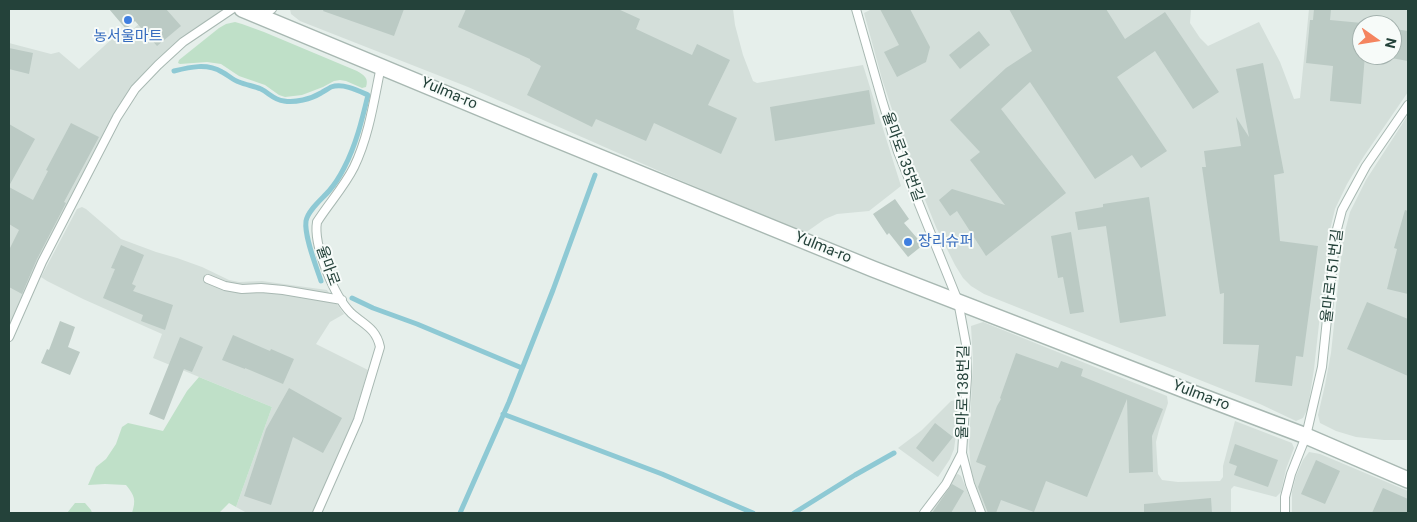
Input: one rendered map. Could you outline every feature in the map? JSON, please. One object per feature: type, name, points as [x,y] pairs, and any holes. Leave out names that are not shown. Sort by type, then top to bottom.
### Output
[{"type":"street","name":"Yulma-ro","points":[[242,9],[265,11],[381,66],[534,130],[874,269],[1306,436],[1408,480]]},
{"type":"lane","points":[[9,337],[42,262],[118,117],[135,89],[183,42],[232,9]]},
{"type":"lane","name":"율마로135번길","points":[[856,9],[898,152],[958,302]]},
{"type":"lane","name":"율마로","points":[[317,513],[358,420],[380,347],[378,337],[350,312],[331,284],[322,258],[316,229],[317,222],[346,180],[360,154],[381,66]]},
{"type":"lane","name":"율마로151번길","points":[[1286,513],[1286,497],[1291,474],[1306,436],[1322,367],[1336,233],[1342,210],[1366,166],[1408,105]]},
{"type":"lane","points":[[208,279],[225,286],[283,290],[342,300]]},
{"type":"lane","name":"율마로138번길","points":[[958,302],[966,344],[967,377],[962,453],[970,484],[981,513]]},
{"type":"lane","name":"율마로138번길","points":[[924,513],[946,484],[962,453]]},
{"type":"shaded area","points":[[157,9],[217,9],[222,11],[181,37],[131,87],[40,261],[9,326],[9,43],[51,54],[59,52],[79,69],[114,37],[133,29]]},
{"type":"shaded area","points":[[290,9],[733,9],[743,55],[753,81],[757,83],[863,65],[901,186],[869,211],[837,214],[825,219],[805,233],[468,87],[300,21],[291,14]]},
{"type":"shaded area","points":[[872,9],[1191,9],[1190,23],[1208,46],[1259,22],[1280,62],[1294,99],[1300,98],[1309,9],[1408,9],[1408,92],[1364,156],[1335,209],[1329,234],[1314,369],[1308,408],[1303,418],[1296,421],[1260,404],[984,294],[971,286],[963,278],[955,265],[936,227],[907,155],[882,79],[864,13]]},
{"type":"shaded area","points":[[1408,115],[1408,440],[1356,437],[1336,431],[1320,423],[1318,415],[1331,353],[1343,239],[1350,212],[1366,180]]},
{"type":"shaded area","points":[[82,207],[121,239],[202,267],[229,280],[239,282],[262,281],[327,290],[344,314],[330,322],[316,344],[368,370],[354,418],[313,513],[247,513],[236,507],[272,407],[153,358],[162,334],[83,299],[41,277],[77,209]]},
{"type":"shaded area","points":[[983,322],[1167,396],[1168,403],[1156,442],[1158,474],[1162,480],[1178,482],[1220,481],[1223,477],[1223,466],[1235,421],[1292,443],[1294,448],[1286,469],[1281,492],[1276,497],[1234,486],[1231,489],[1231,513],[986,513],[971,470],[969,446],[973,361],[971,326]]},
{"type":"shaded area","points":[[956,400],[958,420],[954,449],[938,477],[898,448],[922,430],[951,401]]},
{"type":"shaded area","points":[[1309,452],[1320,454],[1408,491],[1408,513],[1292,513],[1292,492],[1296,476]]},
{"type":"shaded area","points":[[958,474],[961,476],[976,513],[929,513],[953,476]]},
{"type":"green space","points":[[235,22],[264,32],[357,71],[365,77],[367,81],[366,87],[362,88],[340,80],[302,95],[285,97],[265,85],[239,76],[221,64],[207,62],[178,63],[179,60],[219,28]]},
{"type":"green space","points":[[199,377],[272,407],[236,507],[229,503],[219,513],[132,513],[134,498],[126,485],[88,485],[96,467],[106,459],[116,444],[122,427],[128,423],[163,431],[187,391]]},
{"type":"green space","points":[[75,503],[85,503],[92,513],[67,513]]},
{"type":"building","points":[[109,9],[166,9],[181,26],[157,46],[135,21],[126,29]]},
{"type":"building","points":[[324,9],[404,9],[394,36],[323,11]]},
{"type":"building","points":[[466,9],[618,9],[640,19],[636,29],[692,55],[697,44],[730,60],[708,105],[737,118],[721,154],[654,123],[646,141],[596,119],[592,127],[527,95],[541,66],[530,59],[458,27]]},
{"type":"building","points":[[880,9],[910,9],[930,47],[926,62],[897,77],[884,52],[899,45]]},
{"type":"building","points":[[1009,9],[1106,9],[1125,39],[1165,12],[1219,92],[1193,109],[1155,51],[1117,77],[1167,151],[1141,168],[1132,155],[1095,179],[1030,82],[1001,109],[1066,193],[986,256],[957,211],[950,216],[939,200],[952,189],[1005,205],[970,160],[980,152],[950,120],[1006,68],[1032,51]]},
{"type":"building","points":[[1314,9],[1331,9],[1330,20],[1352,22],[1352,65],[1364,65],[1361,104],[1330,101],[1333,66],[1306,63],[1310,20],[1313,20]]},
{"type":"building","points":[[1402,30],[1408,31],[1408,61],[1402,60]]},
{"type":"building","points":[[979,31],[990,45],[960,69],[949,55]]},
{"type":"building","points":[[9,48],[33,53],[29,74],[9,69]]},
{"type":"building","points":[[1263,63],[1284,173],[1274,175],[1280,241],[1318,246],[1303,357],[1296,356],[1292,386],[1255,382],[1259,345],[1223,344],[1224,293],[1220,294],[1202,167],[1206,167],[1204,151],[1241,146],[1236,117],[1249,137],[1236,69]]},
{"type":"building","points":[[869,90],[875,124],[775,141],[770,107]]},
{"type":"building","points":[[71,123],[99,137],[64,202],[66,203],[37,259],[22,294],[9,287],[9,250],[19,230],[9,224],[9,187],[33,200],[48,171],[46,170]]},
{"type":"building","points":[[9,124],[35,139],[9,186]]},
{"type":"building","points":[[1149,197],[1166,316],[1120,323],[1106,226],[1078,230],[1075,212],[1103,207],[1103,204]]},
{"type":"building","points":[[895,199],[909,219],[904,223],[923,245],[908,257],[889,233],[887,235],[873,214]]},
{"type":"building","points":[[1405,210],[1408,211],[1408,294],[1387,289],[1397,249],[1394,248]]},
{"type":"building","points":[[1071,232],[1084,312],[1070,314],[1063,277],[1058,278],[1051,236]]},
{"type":"building","points":[[121,245],[144,255],[132,284],[136,286],[133,291],[173,305],[165,330],[141,321],[143,315],[103,298],[115,269],[111,268]]},
{"type":"building","points":[[1367,302],[1408,319],[1408,376],[1347,349]]},
{"type":"building","points":[[60,321],[75,327],[68,347],[80,352],[70,375],[41,363],[47,349],[49,350]]},
{"type":"building","points":[[233,335],[294,359],[283,384],[222,360]]},
{"type":"building","points":[[180,337],[203,347],[192,372],[184,369],[164,420],[149,414]]},
{"type":"building","points":[[1016,353],[1058,368],[1061,361],[1083,369],[1081,376],[1163,409],[1152,436],[1153,472],[1129,473],[1127,399],[1087,497],[1046,481],[1034,512],[1001,500],[996,513],[988,513],[978,487],[986,466],[976,462],[1001,399]]},
{"type":"building","points":[[289,388],[342,418],[323,453],[293,437],[271,505],[244,496],[266,429]]},
{"type":"building","points":[[935,423],[953,437],[933,462],[916,448]]},
{"type":"building","points":[[1235,444],[1278,460],[1268,487],[1234,475],[1237,466],[1229,463]]},
{"type":"building","points":[[1316,460],[1340,471],[1325,504],[1301,494]]},
{"type":"building","points":[[952,484],[964,491],[951,513],[932,513]]},
{"type":"building","points":[[1383,488],[1408,499],[1408,513],[1372,513]]},
{"type":"building","points":[[1211,498],[1212,513],[1144,513],[1144,504]]},
{"type":"waterway","points":[[174,71],[192,67],[210,67],[284,101],[308,99],[336,86],[350,88],[368,95],[361,123],[344,168],[331,188],[307,217],[306,227],[309,243],[321,281]]},
{"type":"waterway","points":[[460,513],[509,402],[595,175]]},
{"type":"waterway","points":[[352,298],[522,368]]},
{"type":"waterway","points":[[503,414],[662,474],[753,513]]},
{"type":"waterway","points":[[794,513],[894,453]]},
{"type":"place","name":"농서울마트","points":[[128,20]]},
{"type":"place","name":"장리슈퍼","points":[[908,242]]}]
